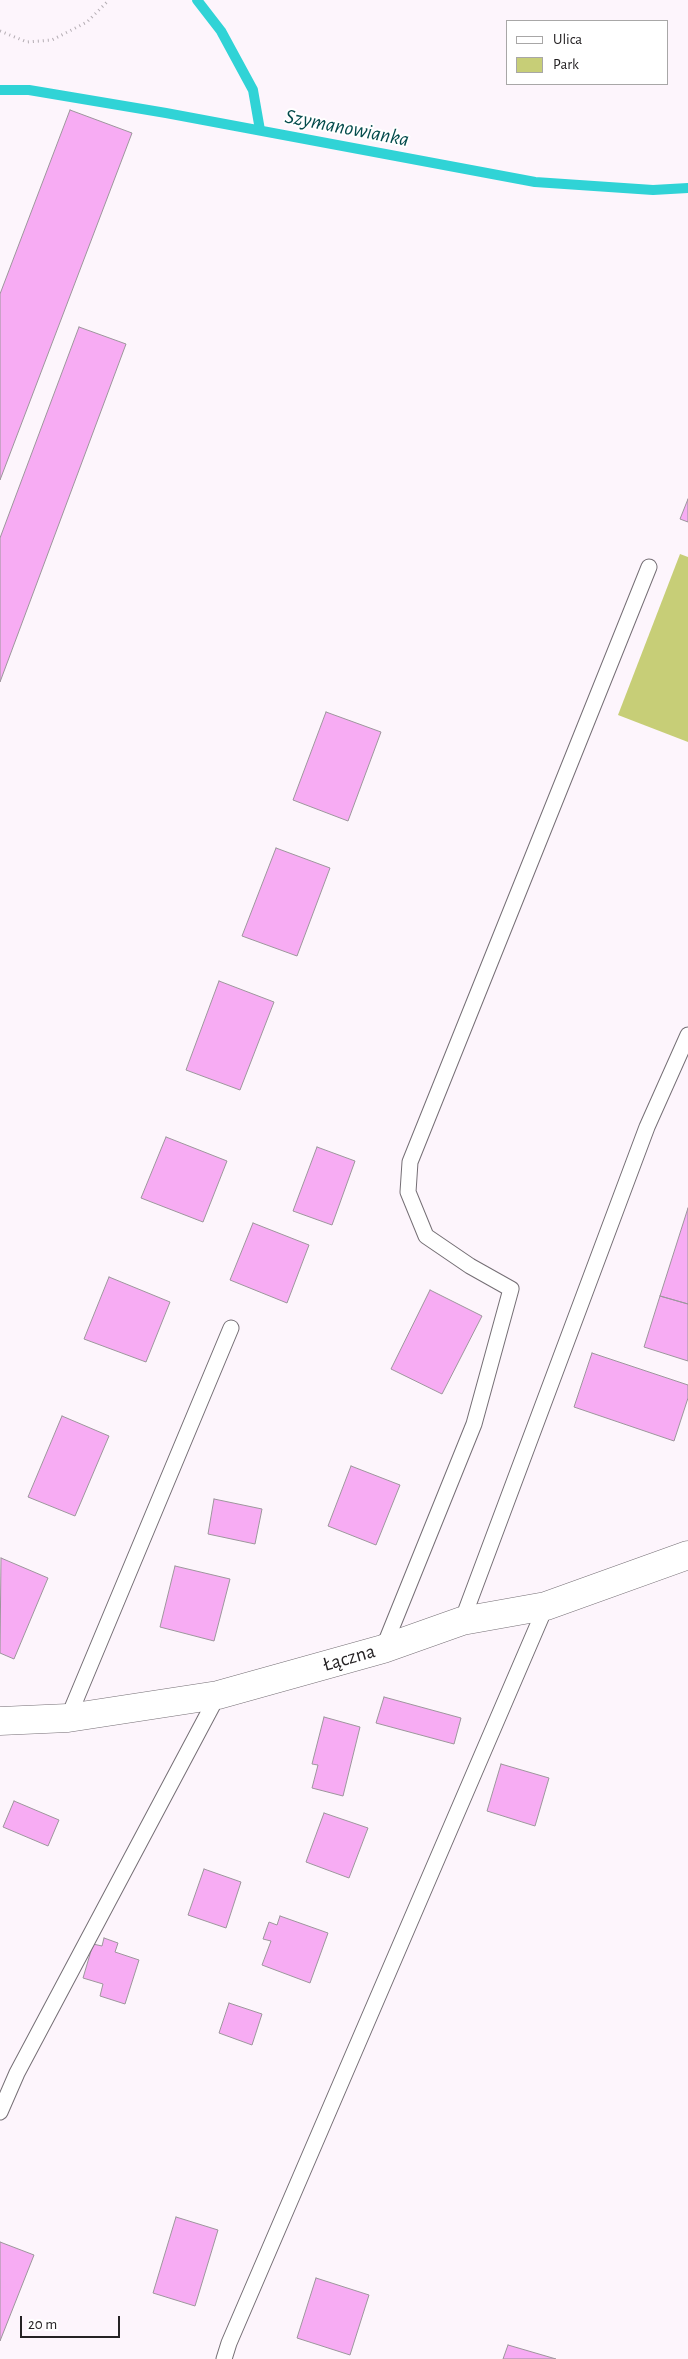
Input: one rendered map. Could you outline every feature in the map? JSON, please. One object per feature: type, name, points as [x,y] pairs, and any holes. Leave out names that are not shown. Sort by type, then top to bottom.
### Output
[{"type":"street","name":"Łączna","points":[[0,1721],[68,1718],[218,1696],[383,1649],[462,1621],[546,1606],[688,1554]]},
{"type":"lane","points":[[383,1649],[474,1424],[511,1289],[470,1266],[426,1236],[408,1192],[410,1162],[649,567]]},
{"type":"lane","points":[[462,1621],[647,1126],[688,1035]]},
{"type":"lane","points":[[68,1718],[231,1328]]},
{"type":"lane","points":[[224,2359],[229,2343],[546,1606]]},
{"type":"lane","points":[[0,2112],[17,2072],[218,1696]]},
{"type":"path","points":[[0,30],[27,42],[52,40],[87,22],[109,0]]},
{"type":"green space","points":[[680,554],[688,557],[688,742],[618,715]]},
{"type":"building","points":[[70,110],[132,133],[0,480],[0,294]]},
{"type":"building","points":[[79,327],[126,344],[0,682],[0,538]]},
{"type":"building","points":[[688,499],[688,522],[680,519]]},
{"type":"building","points":[[326,712],[381,732],[348,821],[293,800]]},
{"type":"building","points":[[276,848],[330,868],[297,956],[242,936]]},
{"type":"building","points":[[219,981],[274,1002],[240,1090],[186,1070]]},
{"type":"building","points":[[166,1137],[227,1161],[203,1222],[141,1198]]},
{"type":"building","points":[[317,1147],[355,1161],[332,1225],[293,1211]]},
{"type":"building","points":[[688,1208],[688,1304],[660,1296]]},
{"type":"building","points":[[253,1223],[309,1245],[287,1303],[230,1280]]},
{"type":"building","points":[[109,1277],[170,1302],[146,1362],[84,1339]]},
{"type":"building","points":[[430,1290],[482,1316],[442,1394],[391,1369]]},
{"type":"building","points":[[660,1296],[688,1304],[688,1361],[644,1347]]},
{"type":"building","points":[[592,1353],[688,1385],[688,1398],[674,1441],[574,1407]]},
{"type":"building","points":[[62,1416],[109,1436],[75,1516],[28,1497]]},
{"type":"building","points":[[351,1466],[400,1485],[376,1545],[328,1526]]},
{"type":"building","points":[[214,1499],[262,1509],[255,1544],[208,1534]]},
{"type":"building","points":[[1,1558],[48,1578],[14,1659],[0,1653]]},
{"type":"building","points":[[175,1566],[230,1579],[214,1641],[160,1627]]},
{"type":"building","points":[[384,1697],[461,1718],[454,1744],[376,1723]]},
{"type":"building","points":[[324,1717],[360,1727],[343,1796],[312,1788],[318,1765],[312,1764]]},
{"type":"building","points":[[501,1764],[549,1778],[535,1826],[487,1811]]},
{"type":"building","points":[[14,1801],[59,1820],[48,1846],[3,1827]]},
{"type":"building","points":[[324,1813],[368,1828],[349,1878],[306,1862]]},
{"type":"building","points":[[204,1869],[241,1882],[226,1928],[188,1915]]},
{"type":"building","points":[[280,1916],[328,1933],[310,1983],[262,1965],[271,1941],[263,1939],[269,1922],[277,1925]]},
{"type":"building","points":[[104,1938],[118,1943],[115,1952],[139,1960],[125,2004],[100,1996],[103,1984],[83,1978],[93,1944],[102,1946]]},
{"type":"building","points":[[229,2003],[262,2014],[252,2045],[219,2033]]},
{"type":"building","points":[[176,2217],[218,2230],[195,2306],[153,2293]]},
{"type":"building","points":[[0,2242],[34,2255],[0,2341]]},
{"type":"building","points":[[316,2278],[369,2295],[350,2355],[297,2338]]},
{"type":"building","points":[[508,2345],[556,2359],[503,2359]]},
{"type":"waterway","points":[[197,0],[221,31],[253,90],[260,130]]},
{"type":"waterway","name":"Szymanowianka","points":[[0,90],[29,90],[166,113],[535,182],[653,190],[688,188]]}]
